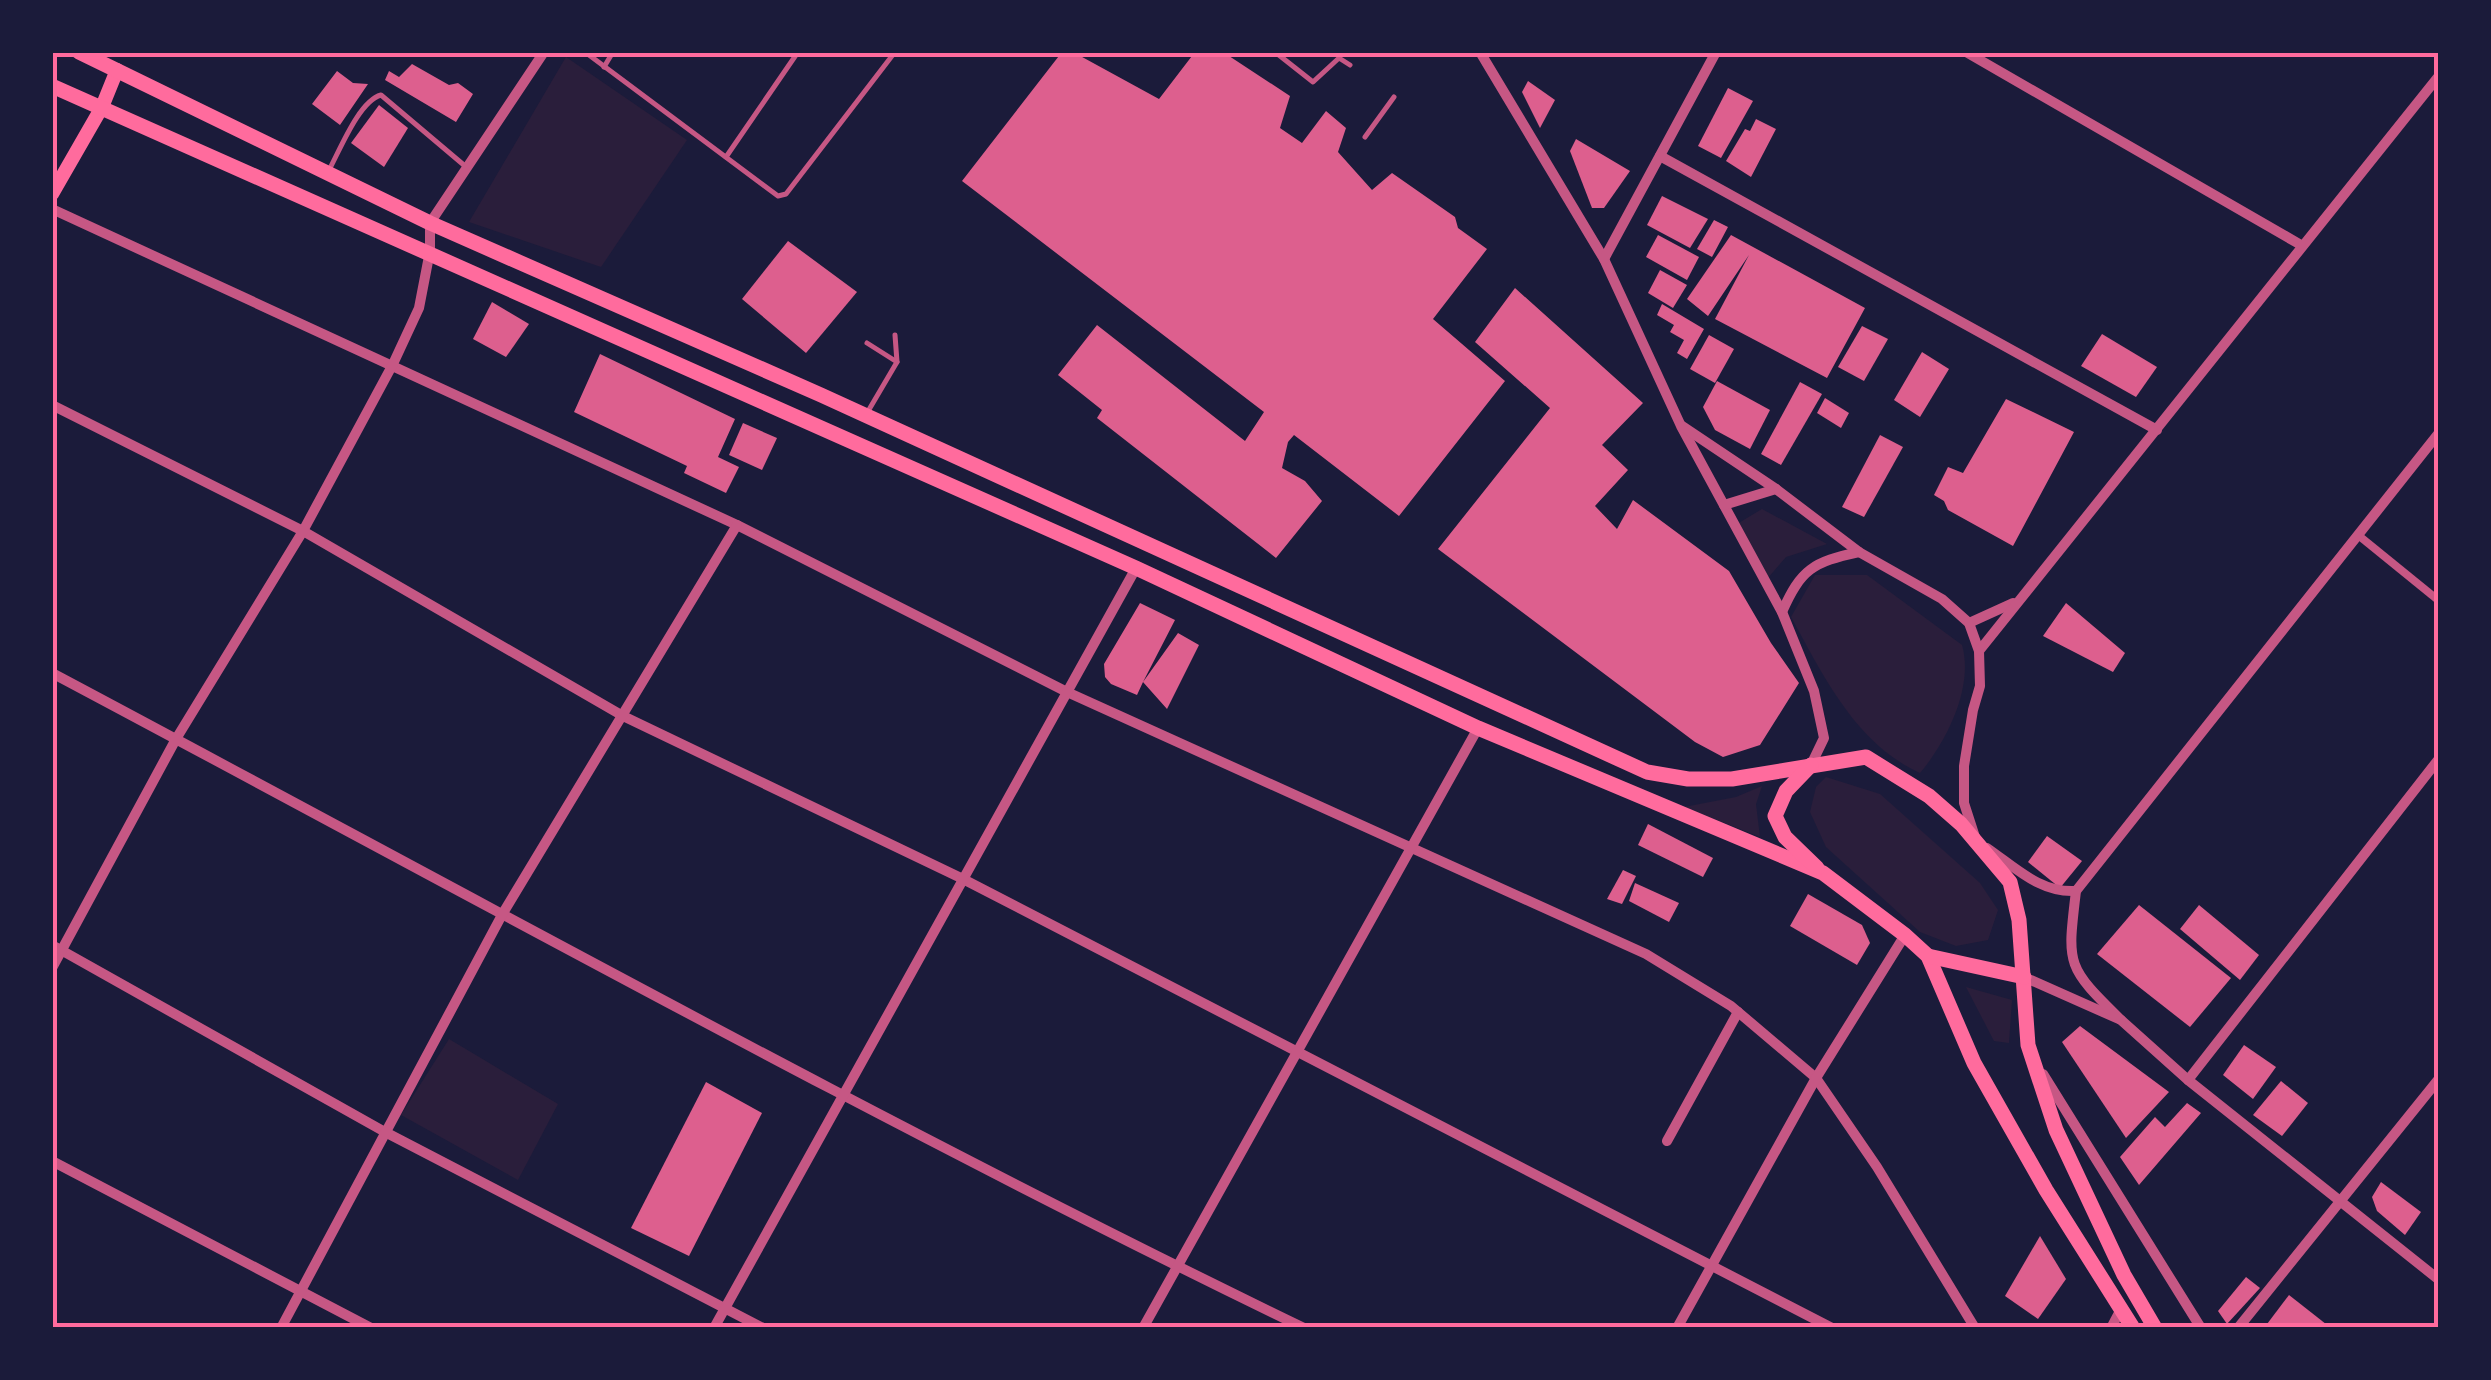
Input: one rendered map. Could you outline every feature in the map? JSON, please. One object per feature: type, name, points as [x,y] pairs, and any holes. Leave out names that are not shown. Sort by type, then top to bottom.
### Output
[{"type":"main road","points":[[79,52],[430,223],[865,415],[1647,772],[1732,779],[1866,757],[1929,796],[1976,840],[2010,882],[2018,920],[2028,1045],[2056,1130],[2124,1275],[2155,1328]]},
{"type":"main road","points":[[52,194],[102,107],[117,70]]},
{"type":"main road","points":[[52,86],[1136,568],[1478,728],[1822,873]]},
{"type":"main road","points":[[1811,765],[1786,791],[1775,816],[1785,837],[1822,873],[1906,934],[1928,956],[1974,1062],[2046,1190],[2133,1328]]},
{"type":"main road","points":[[1928,956],[2024,977]]},
{"type":"street","points":[[52,968],[58,948],[176,739],[303,531],[393,364],[419,308],[430,251],[430,223],[544,52]]},
{"type":"street","points":[[1480,52],[1604,259],[1681,426],[1782,612],[1814,691],[1824,738],[1811,765]]},
{"type":"street","points":[[1604,259],[1716,52]]},
{"type":"street","points":[[1966,52],[2301,245]]},
{"type":"street","points":[[1980,651],[2438,77]]},
{"type":"street","points":[[1660,156],[2157,430]]},
{"type":"street","points":[[52,209],[736,525],[1067,692],[1646,954],[1738,1012],[1816,1078],[1877,1167],[1975,1328]]},
{"type":"street","points":[[52,405],[303,531],[623,716],[961,878],[1832,1328]]},
{"type":"street","points":[[1681,426],[1776,488],[1859,552],[1942,599],[1969,623],[1980,651],[1980,686],[1964,766],[1964,803],[1976,840],[2040,886],[2056,892],[2076,890]]},
{"type":"street","points":[[2438,434],[2076,890],[2069,951],[2082,982],[2188,1080],[2438,1278]]},
{"type":"street","points":[[1724,505],[1776,488]]},
{"type":"street","points":[[282,1328],[503,913],[736,525]]},
{"type":"street","points":[[2358,535],[2438,600]]},
{"type":"street","points":[[1782,612],[1796,580],[1827,559],[1859,552]]},
{"type":"street","points":[[714,1328],[1136,568]]},
{"type":"street","points":[[1969,623],[2018,600]]},
{"type":"street","points":[[52,674],[843,1094],[1304,1328]]},
{"type":"street","points":[[1143,1328],[1478,728]]},
{"type":"street","points":[[2188,1080],[2438,760]]},
{"type":"street","points":[[1677,1328],[1816,1078],[1906,934]]},
{"type":"street","points":[[58,948],[385,1132],[764,1328]]},
{"type":"street","points":[[2024,977],[2121,1020]]},
{"type":"street","points":[[1668,1140],[1738,1012]]},
{"type":"street","points":[[2028,1045],[2063,1110],[2202,1328]]},
{"type":"street","points":[[2238,1328],[2438,1080]]},
{"type":"street","points":[[52,1161],[372,1328]]},
{"type":"street","points":[[2110,1328],[2122,1308]]},
{"type":"lane","points":[[585,52],[778,196],[786,194],[895,52]]},
{"type":"lane","points":[[603,68],[613,52]]},
{"type":"lane","points":[[726,158],[798,52]]},
{"type":"lane","points":[[1275,52],[1313,82],[1339,58],[1350,65]]},
{"type":"lane","points":[[328,172],[360,114],[372,98],[381,95],[465,166]]},
{"type":"lane","points":[[1366,137],[1394,97]]},
{"type":"lane","points":[[865,415],[897,362],[895,334]]},
{"type":"lane","points":[[867,343],[897,362]]},
{"type":"shaded area","points":[[566,57],[687,140],[601,267],[469,222]]},
{"type":"shaded area","points":[[1762,509],[1827,544],[1786,557],[1767,579],[1737,524]]},
{"type":"shaded area","points":[[1815,575],[1867,575],[1962,645],[1964,678],[1956,713],[1920,773],[1877,745],[1860,727],[1829,685],[1791,617]]},
{"type":"shaded area","points":[[1826,777],[1880,794],[1980,883],[1998,910],[1988,940],[1956,946],[1920,932],[1826,847],[1810,812],[1816,787]]},
{"type":"shaded area","points":[[1762,786],[1756,804],[1760,837],[1684,807],[1736,797]]},
{"type":"shaded area","points":[[1966,987],[2012,1000],[2009,1043],[1994,1041]]},
{"type":"shaded area","points":[[449,1039],[558,1104],[518,1180],[401,1115]]},
{"type":"building","points":[[1062,52],[1073,52],[1159,99],[1195,52],[1223,52],[1290,96],[1280,128],[1302,143],[1326,111],[1346,128],[1338,152],[1372,190],[1392,173],[1455,217],[1458,228],[1487,249],[1433,319],[1505,381],[1399,516],[1294,435],[1288,442],[1282,468],[1305,481],[1322,501],[1276,558],[1097,418],[1102,410],[1058,375],[1097,325],[1245,441],[1264,412],[962,181]]},
{"type":"building","points":[[412,64],[449,85],[458,83],[473,94],[456,122],[385,80],[389,71],[399,77]]},
{"type":"building","points":[[337,71],[353,83],[368,84],[340,125],[312,104]]},
{"type":"building","points":[[1528,81],[1555,100],[1540,128],[1522,92]]},
{"type":"building","points":[[1728,88],[1753,101],[1721,158],[1698,146]]},
{"type":"building","points":[[379,105],[408,128],[384,167],[351,143]]},
{"type":"building","points":[[1756,119],[1776,129],[1751,177],[1726,161],[1745,129],[1750,131]]},
{"type":"building","points":[[1576,139],[1630,171],[1604,208],[1592,208],[1570,151]]},
{"type":"building","points":[[1662,196],[1708,219],[1690,248],[1647,225]]},
{"type":"building","points":[[1714,220],[1728,227],[1712,257],[1697,249]]},
{"type":"building","points":[[1658,235],[1699,257],[1687,280],[1646,257]]},
{"type":"building","points":[[1731,235],[1865,308],[1827,378],[1715,319],[1749,255],[1708,316],[1687,299]]},
{"type":"building","points":[[788,241],[857,292],[806,353],[742,299]]},
{"type":"building","points":[[1660,270],[1687,285],[1673,308],[1648,293]]},
{"type":"building","points":[[1515,288],[1643,403],[1602,445],[1628,470],[1595,506],[1617,529],[1633,500],[1729,571],[1799,683],[1760,745],[1723,757],[1695,742],[1438,549],[1550,408],[1475,342]]},
{"type":"building","points":[[492,302],[529,324],[506,357],[473,339]]},
{"type":"building","points":[[1662,304],[1704,329],[1687,359],[1677,353],[1684,340],[1670,332],[1674,325],[1657,315]]},
{"type":"building","points":[[1862,326],[1888,339],[1864,381],[1838,367]]},
{"type":"building","points":[[2102,334],[2157,367],[2136,397],[2081,366]]},
{"type":"building","points":[[1709,335],[1734,349],[1715,383],[1690,369]]},
{"type":"building","points":[[1922,352],[1949,369],[1920,417],[1894,400]]},
{"type":"building","points":[[600,354],[735,419],[718,457],[739,467],[726,493],[684,473],[687,466],[574,412]]},
{"type":"building","points":[[1717,381],[1770,410],[1750,449],[1715,430],[1703,407]]},
{"type":"building","points":[[1800,382],[1822,394],[1781,465],[1761,454]]},
{"type":"building","points":[[1825,398],[1849,413],[1841,428],[1817,413]]},
{"type":"building","points":[[2006,399],[2074,432],[2013,546],[1948,510],[1944,501],[1934,495],[1948,467],[1963,473]]},
{"type":"building","points":[[743,423],[777,438],[762,470],[729,455]]},
{"type":"building","points":[[1880,435],[1903,447],[1864,517],[1842,507]]},
{"type":"building","points":[[1140,603],[1175,620],[1137,695],[1111,684],[1105,677],[1104,664]]},
{"type":"building","points":[[2066,603],[2125,653],[2113,672],[2043,636]]},
{"type":"building","points":[[1178,633],[1199,645],[1167,709],[1143,682]]},
{"type":"building","points":[[1648,824],[1713,858],[1703,877],[1638,845]]},
{"type":"building","points":[[2047,836],[2082,861],[2060,888],[2028,862]]},
{"type":"building","points":[[1623,870],[1636,876],[1622,904],[1607,899]]},
{"type":"building","points":[[1635,883],[1679,903],[1669,922],[1629,901]]},
{"type":"building","points":[[1808,894],[1862,925],[1870,943],[1857,965],[1790,926]]},
{"type":"building","points":[[2139,905],[2231,978],[2190,1027],[2097,954]]},
{"type":"building","points":[[2199,905],[2259,955],[2240,980],[2180,929]]},
{"type":"building","points":[[2080,1026],[2169,1092],[2126,1138],[2062,1042]]},
{"type":"building","points":[[2244,1045],[2276,1067],[2253,1099],[2223,1075]]},
{"type":"building","points":[[2281,1081],[2308,1103],[2282,1136],[2253,1115]]},
{"type":"building","points":[[706,1082],[762,1113],[689,1256],[631,1228]]},
{"type":"building","points":[[2187,1103],[2201,1113],[2139,1185],[2120,1157],[2155,1117],[2165,1127]]},
{"type":"building","points":[[2381,1182],[2421,1212],[2405,1235],[2377,1211],[2372,1197]]},
{"type":"building","points":[[2040,1236],[2066,1279],[2038,1319],[2005,1296]]},
{"type":"building","points":[[2246,1277],[2260,1288],[2227,1324],[2218,1311]]},
{"type":"building","points":[[2289,1295],[2331,1328],[2264,1328]]}]
